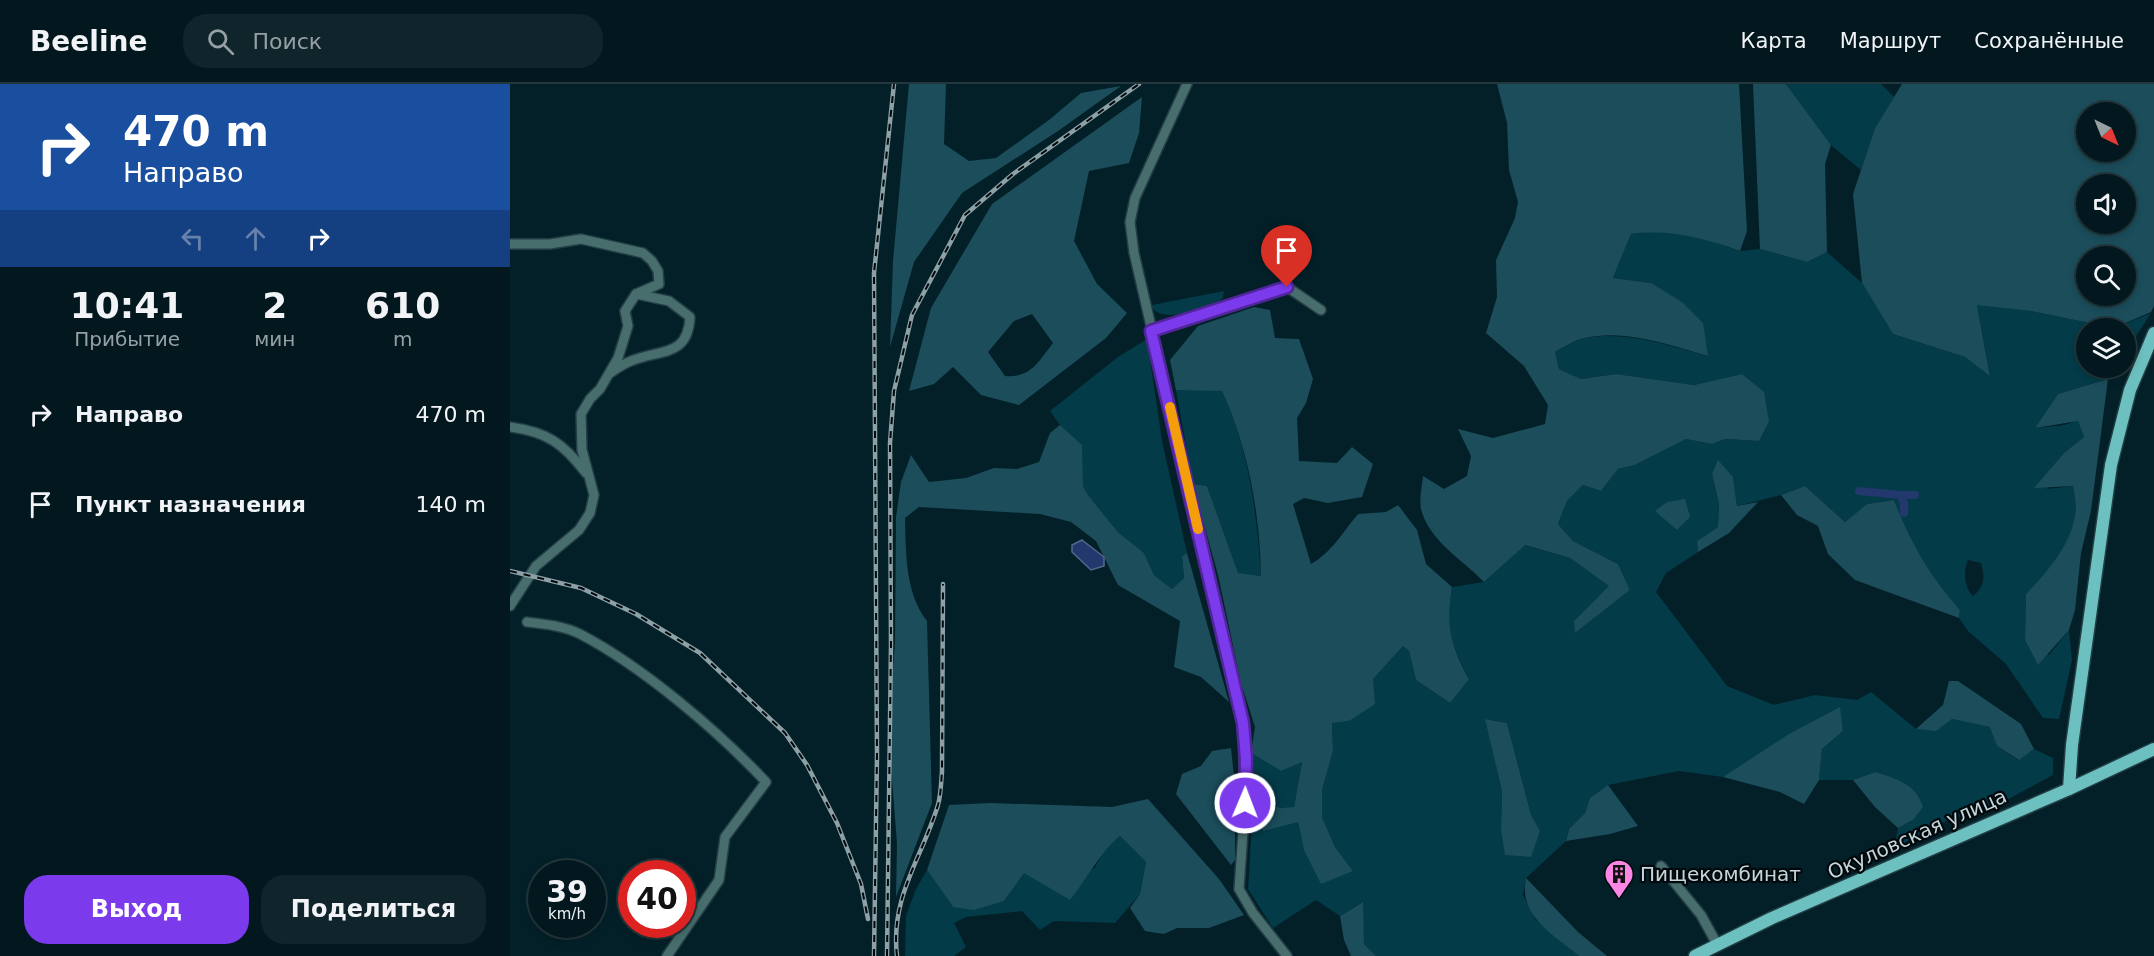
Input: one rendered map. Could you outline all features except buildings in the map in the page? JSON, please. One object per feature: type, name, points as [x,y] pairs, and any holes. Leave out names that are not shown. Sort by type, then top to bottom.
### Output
[{"type":"main road","points":[[2068,789],[2072,745],[2111,465],[2130,390],[2154,333]]},
{"type":"main road","name":"Окуловская улица","points":[[1695,956],[1717,944],[2154,749]]},
{"type":"street","points":[[1187,84],[1135,198],[1130,222],[1151,331],[1243,723],[1245,792],[1239,889],[1253,914],[1287,956]]},
{"type":"street","points":[[510,244],[550,244],[581,239],[643,253],[652,261],[658,271],[659,284],[669,301],[690,317],[689,332],[685,341],[662,354],[632,360],[608,374]]},
{"type":"street","points":[[510,606],[515,594],[536,566],[579,530],[590,513],[594,495],[582,450],[581,414],[590,399],[600,389],[618,358],[628,326],[625,311],[636,294],[659,284]]},
{"type":"street","points":[[1151,331],[1287,287],[1321,310]]},
{"type":"street","points":[[636,294],[669,301]]},
{"type":"street","points":[[510,427],[537,431],[564,446],[591,479]]},
{"type":"street","points":[[527,622],[560,626],[580,634],[654,683],[766,782],[725,837],[719,880],[697,916],[667,956]]},
{"type":"street","points":[[1661,866],[1701,915],[1717,944]]},
{"type":"shaded area","points":[[909,84],[946,84],[944,144],[969,161],[996,158],[1049,120],[1081,93],[1121,86],[1058,131],[962,193],[914,262],[890,347],[893,261]]},
{"type":"shaded area","points":[[1497,84],[1739,84],[1747,231],[1740,251],[1686,236],[1659,233],[1631,234],[1613,278],[1651,283],[1682,302],[1703,323],[1708,356],[1662,343],[1616,335],[1581,339],[1555,352],[1559,369],[1581,379],[1616,374],[1694,385],[1742,374],[1764,392],[1769,422],[1759,441],[1725,439],[1712,444],[1686,439],[1635,465],[1618,469],[1601,491],[1583,485],[1567,501],[1558,524],[1573,541],[1618,564],[1630,590],[1575,633],[1574,621],[1609,586],[1570,558],[1525,545],[1484,582],[1431,531],[1420,505],[1423,476],[1444,489],[1467,476],[1471,456],[1458,429],[1493,438],[1545,424],[1548,405],[1524,366],[1486,333],[1497,297],[1496,260],[1515,218],[1518,202],[1509,170],[1507,123]]},
{"type":"shaded area","points":[[1753,84],[1786,84],[1831,145],[1825,164],[1827,252],[1807,262],[1760,249]]},
{"type":"shaded area","points":[[1786,84],[1881,84],[1894,97],[1875,128],[1861,170],[1831,145]]},
{"type":"shaded area","points":[[1902,84],[2154,84],[2154,306],[2151,312],[2136,318],[2076,318],[2076,320],[2031,311],[1977,305],[1990,376],[1965,357],[1893,334],[1862,283],[1853,194],[1875,128]]},
{"type":"shaded area","points":[[1142,97],[1139,133],[1129,163],[1089,171],[1074,241],[1097,284],[1127,313],[1106,338],[1019,405],[981,395],[953,367],[934,384],[909,391],[931,308],[992,204]],"holes":[[[1032,314],[1053,343],[1033,367],[1014,376],[1005,376],[988,352],[1014,321]]]},
{"type":"shaded area","points":[[1655,231],[1700,237],[1740,251],[1760,249],[1807,262],[1827,252],[1862,283],[1893,334],[1965,357],[1990,375],[1977,304],[2031,311],[2076,320],[2076,378],[2109,378],[2058,394],[2035,428],[2065,425],[2078,420],[2084,437],[2065,452],[2047,489],[2073,486],[2076,511],[2069,537],[2050,568],[2026,594],[2025,640],[2049,655],[2069,630],[2072,660],[2059,719],[2043,718],[2006,664],[1968,631],[1959,618],[1960,610],[1939,585],[1922,558],[1894,500],[1867,504],[1845,522],[1805,486],[1781,495],[1737,506],[1733,477],[1712,474],[1719,504],[1718,527],[1697,541],[1698,552],[1666,573],[1656,592],[1727,686],[1774,705],[1815,695],[1857,700],[1871,692],[1916,729],[1936,730],[1952,719],[1991,727],[1997,746],[2018,760],[2034,749],[2053,758],[2053,775],[2001,803],[1948,820],[1903,844],[1895,845],[1898,828],[1913,820],[1875,772],[1853,780],[1819,780],[1822,749],[1843,731],[1839,708],[1723,777],[1679,771],[1608,785],[1590,798],[1585,813],[1569,829],[1566,841],[1526,878],[1523,895],[1535,919],[1579,956],[1376,956],[1364,944],[1362,902],[1340,916],[1316,900],[1273,928],[1248,889],[1254,791],[1251,753],[1281,771],[1302,761],[1294,808],[1262,804],[1298,822],[1304,850],[1353,871],[1335,847],[1322,817],[1322,790],[1333,751],[1332,723],[1349,721],[1373,679],[1403,645],[1409,651],[1416,680],[1450,703],[1469,678],[1457,655],[1451,634],[1449,613],[1452,587],[1484,582],[1524,545],[1570,558],[1610,586],[1574,621],[1576,632],[1630,590],[1618,564],[1573,541],[1558,524],[1567,501],[1583,485],[1601,491],[1618,469],[1635,465],[1686,439],[1712,444],[1725,439],[1759,441],[1769,422],[1742,374],[1694,385],[1616,374],[1581,379],[1559,369],[1555,352],[1578,340],[1601,336],[1647,340],[1707,356],[1651,283],[1613,278],[1631,234]],"holes":[[[1968,560],[1981,563],[1983,581],[1973,596],[1965,579],[1965,569]],[[1486,719],[1507,723],[1531,815],[1501,830],[1502,791]]]},
{"type":"shaded area","points":[[1224,291],[1223,298],[1219,301],[1176,314],[1159,313],[1153,309],[1152,305]]},
{"type":"shaded area","points":[[1254,307],[1270,310],[1275,338],[1299,339],[1313,379],[1306,403],[1297,418],[1299,461],[1337,463],[1352,447],[1373,464],[1362,497],[1328,503],[1304,498],[1293,504],[1311,564],[1331,548],[1358,514],[1386,512],[1398,505],[1417,530],[1426,564],[1452,587],[1449,613],[1451,634],[1457,656],[1469,679],[1450,703],[1416,680],[1409,651],[1403,646],[1373,679],[1375,704],[1349,721],[1332,723],[1333,751],[1322,790],[1322,817],[1335,847],[1353,871],[1321,884],[1304,850],[1298,822],[1263,831],[1262,804],[1282,808],[1294,807],[1302,762],[1281,771],[1251,753],[1255,727],[1241,683],[1218,575],[1193,484],[1207,486],[1238,573],[1261,576],[1255,505],[1246,458],[1222,391],[1176,390],[1170,360],[1198,326]]},
{"type":"shaded area","points":[[2151,313],[2136,336],[2136,319]]},
{"type":"shaded area","points":[[1147,339],[1162,441],[1187,553],[1182,556],[1184,578],[1172,589],[1154,575],[1144,553],[1118,532],[1088,495],[1083,486],[1081,445],[1060,425],[1050,411],[1118,357]]},
{"type":"shaded area","points":[[2108,379],[2091,511],[2081,553],[2075,610],[2069,630],[2038,665],[2025,640],[2026,594],[2050,567],[2063,547],[2073,525],[2076,508],[2073,486],[2034,488],[2065,452],[2084,437],[2078,421],[2035,428],[2058,394]]},
{"type":"shaded area","points":[[1190,388],[1222,391],[1231,413],[1250,482],[1261,576],[1238,574],[1207,486],[1193,484],[1176,390]]},
{"type":"shaded area","points":[[1060,425],[1082,445],[1083,486],[1088,495],[1118,532],[1144,553],[1154,575],[1172,589],[1184,578],[1182,556],[1187,553],[1229,702],[1201,677],[1174,667],[1180,621],[1118,585],[1096,541],[1071,522],[1040,514],[919,507],[905,518],[906,545],[908,572],[914,598],[927,621],[932,803],[896,897],[897,844],[888,726],[895,644],[896,517],[901,482],[911,455],[929,482],[966,478],[994,468],[1017,469],[1039,462],[1050,433]]},
{"type":"shaded area","points":[[1718,460],[1733,477],[1737,506],[1758,502],[1729,533],[1698,552],[1697,541],[1718,527],[1719,504],[1712,474]]},
{"type":"shaded area","points":[[1805,486],[1845,522],[1867,504],[1894,500],[1922,558],[1939,585],[1960,610],[1959,618],[1855,580],[1828,554],[1818,526],[1797,515],[1781,495]]},
{"type":"shaded area","points":[[1685,499],[1690,517],[1677,530],[1655,511],[1667,502]]},
{"type":"shaded area","points":[[1949,681],[1958,681],[2021,724],[2034,749],[2019,760],[1997,746],[1990,727],[1952,719],[1936,731],[1916,729],[1943,705]]},
{"type":"shaded area","points":[[1840,707],[1843,731],[1822,749],[1819,780],[1804,804],[1780,792],[1723,777],[1789,734]]},
{"type":"shaded area","points":[[1485,719],[1507,723],[1531,815],[1540,831],[1531,857],[1505,855],[1501,830],[1502,791]]},
{"type":"shaded area","points":[[1231,748],[1235,786],[1235,860],[1231,865],[1176,794],[1182,774],[1201,766],[1212,751]]},
{"type":"shaded area","points":[[1875,772],[1898,780],[1916,793],[1923,807],[1913,820],[1898,828],[1875,807],[1853,780]]},
{"type":"shaded area","points":[[1608,785],[1638,826],[1610,834],[1566,841],[1569,829],[1585,813],[1590,798]]},
{"type":"shaded area","points":[[1148,799],[1219,879],[1244,915],[1209,928],[1177,928],[1164,934],[1145,931],[1130,908],[1140,894],[1146,862],[1120,836],[1100,858],[1070,900],[1024,873],[1004,901],[974,910],[953,907],[927,870],[949,805],[990,803],[1112,807]]},
{"type":"shaded area","points":[[1120,836],[1146,862],[1140,894],[1115,923],[1054,921],[1040,930],[1022,911],[966,917],[954,923],[966,947],[954,956],[905,956],[906,916],[916,889],[927,870],[953,907],[1004,901],[1024,872],[1094,869],[1106,847]]},
{"type":"shaded area","points":[[1526,878],[1578,932],[1607,956],[1579,956],[1549,932],[1532,914],[1527,903]]},
{"type":"shaded area","points":[[1363,902],[1364,944],[1376,956],[1351,956],[1344,940],[1340,916]]},
{"type":"water","points":[[1082,540],[1104,557],[1104,566],[1091,570],[1072,552],[1072,545]]},
{"type":"waterway","points":[[1859,491],[1900,495],[1904,503],[1904,513]]},
{"type":"waterway","points":[[1900,495],[1915,495]]},
{"type":"railway","points":[[874,956],[877,755],[874,273],[894,84]]},
{"type":"railway","points":[[887,956],[891,644],[890,443],[894,391],[912,315],[965,215],[1013,174],[1139,84]]},
{"type":"railway","points":[[510,571],[581,588],[636,614],[700,653],[785,733],[807,765],[837,823],[861,884],[868,919]]},
{"type":"railway","points":[[897,956],[896,935],[903,896],[938,805],[940,793],[943,584]]},
{"type":"slow traffic","points":[[1170,407],[1198,529]]},
{"type":"place","name":"Пищекомбинат","points":[[1619,900]]},
{"type":"route","points":[[1245,803],[1246,759],[1243,723],[1151,331],[1175,321],[1287,287]]}]
